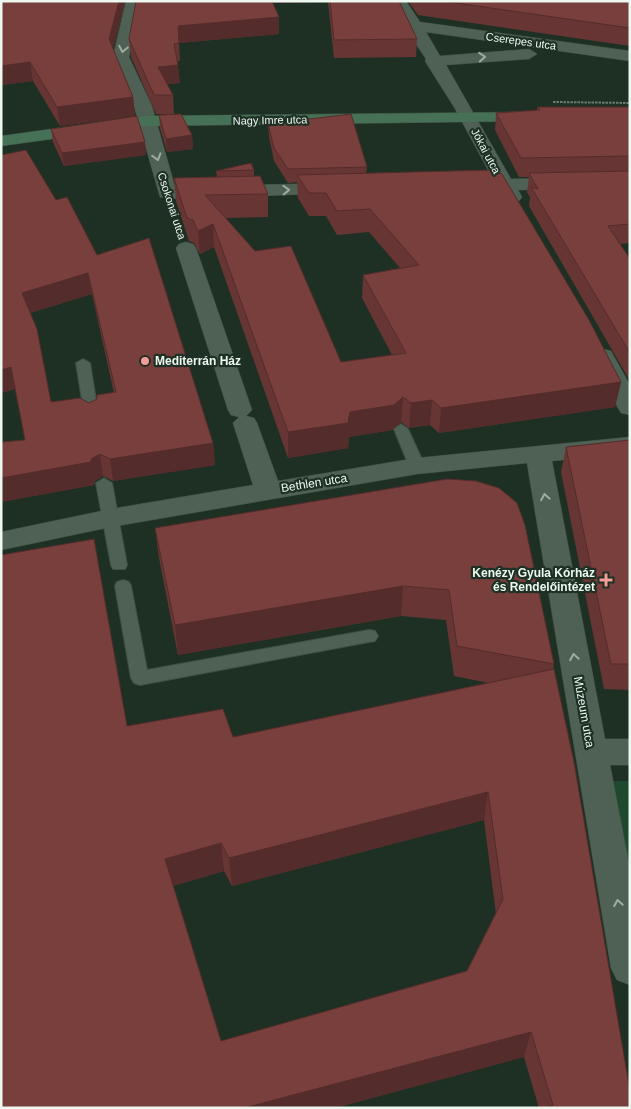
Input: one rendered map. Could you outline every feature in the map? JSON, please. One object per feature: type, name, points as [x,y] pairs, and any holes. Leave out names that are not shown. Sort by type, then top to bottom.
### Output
[{"type":"street","name":"Csokonai utca","points":[[133,1],[121,58],[145,116],[167,194],[356,188]]},
{"type":"street","name":"Jókai utca","points":[[399,1],[412,26],[466,112],[504,185],[524,218]]},
{"type":"street","name":"Cserepes utca","points":[[412,26],[630,56]]},
{"type":"street","points":[[433,60],[582,50]]},
{"type":"street","name":"Nagy Imre utca","points":[[1,128],[145,116],[466,112],[551,113]]},
{"type":"street","name":"Nagy Imre utca","points":[[1,141],[145,116]]},
{"type":"street","points":[[455,186],[630,182]]},
{"type":"street","name":"Csokonai utca","points":[[186,248],[268,491]]},
{"type":"street","points":[[592,336],[630,408]]},
{"type":"street","name":"Bethlen utca","points":[[1,540],[111,518],[417,466],[630,445]]},
{"type":"street","name":"Múzeum utca","points":[[538,455],[630,968]]},
{"type":"street","points":[[591,752],[630,752]]},
{"type":"lane","points":[[83,364],[92,418]]},
{"type":"lane","points":[[401,429],[417,466]]},
{"type":"lane","points":[[104,483],[120,565]]},
{"type":"lane","points":[[123,586],[140,678],[370,636]]},
{"type":"green space","points":[[611,781],[630,781],[630,886]]},
{"type":"building","points":[[1,1],[119,1],[109,39],[133,97],[57,107],[30,62],[1,66]]},
{"type":"building","points":[[136,1],[272,1],[279,17],[178,26],[179,43],[174,44],[178,65],[158,67],[173,95],[154,95],[129,39]]},
{"type":"building","points":[[330,1],[399,1],[417,39],[334,40]]},
{"type":"building","points":[[442,1],[630,1],[630,28]]},
{"type":"building","points":[[537,107],[630,107],[630,156],[521,158],[496,113],[540,110]]},
{"type":"building","points":[[181,114],[192,135],[166,139],[159,115]]},
{"type":"building","points":[[351,114],[367,167],[288,169],[274,148],[268,124]]},
{"type":"building","points":[[137,116],[145,142],[62,153],[51,129]]},
{"type":"building","points":[[26,150],[56,200],[67,197],[97,255],[149,238],[213,443],[110,459],[100,454],[91,459],[91,462],[1,478],[1,442],[25,440],[11,367],[1,370],[1,155]],"holes":[[[88,273],[116,392],[97,395],[97,399],[89,403],[80,398],[51,402],[37,329],[22,293]]]},
{"type":"building","points":[[251,163],[254,170],[216,171]]},
{"type":"building","points":[[491,170],[502,174],[589,320],[621,382],[441,408],[432,400],[411,403],[403,397],[394,405],[350,412],[348,423],[288,432],[213,224],[198,231],[193,220],[187,218],[174,178],[260,176],[268,194],[205,195],[255,251],[291,246],[341,362],[406,353],[363,275],[419,265],[370,209],[337,211],[326,193],[309,193],[297,175]]},
{"type":"building","points":[[630,171],[630,224],[608,226],[630,259],[630,353],[531,187],[538,189],[529,173]]},
{"type":"building","name":"Kenézy Gyula Kórház és Rendelőintézet","points":[[630,440],[630,664],[611,664],[566,447]]},
{"type":"building","points":[[447,479],[476,481],[499,488],[517,503],[525,525],[554,664],[457,646],[449,590],[403,586],[175,625],[155,528]]},
{"type":"building","points":[[94,539],[127,726],[223,709],[233,737],[554,669],[574,762],[630,1091],[630,1108],[545,1108],[553,1105],[531,1032],[244,1108],[1,1108],[1,555]],"holes":[[[488,792],[503,899],[467,971],[221,1041],[165,859],[221,843],[229,858]]]},
{"type":"place","name":"Mediterrán Ház","points":[[145,361]]},
{"type":"place","name":"Kenézy Gyula Kórház és Rendelőintézet","points":[[606,580]]}]
